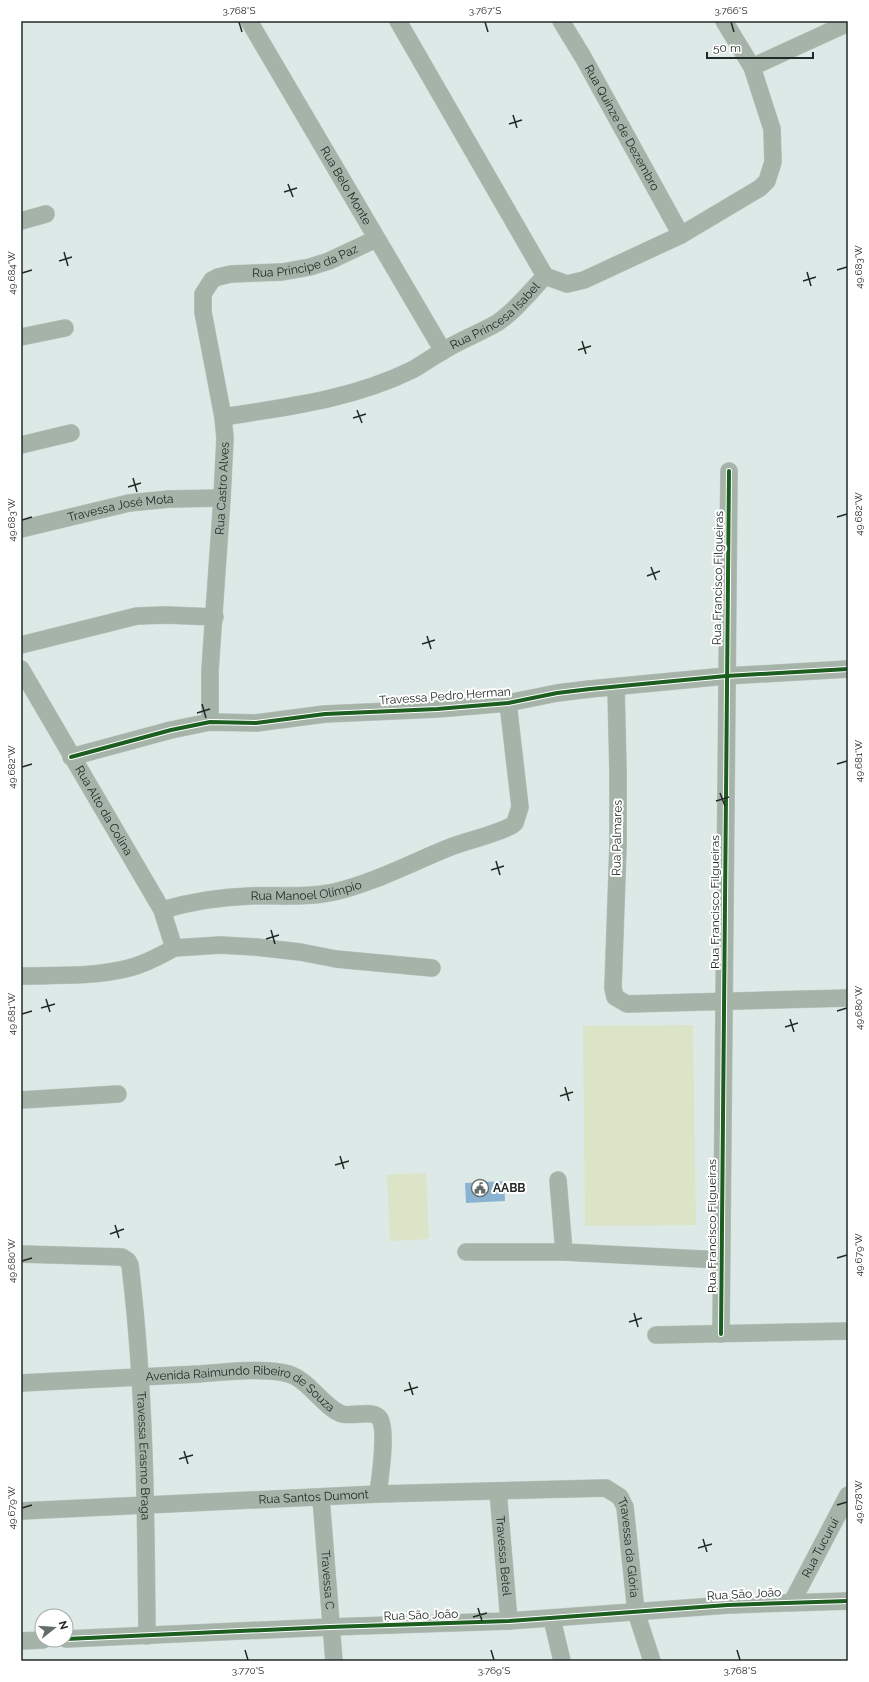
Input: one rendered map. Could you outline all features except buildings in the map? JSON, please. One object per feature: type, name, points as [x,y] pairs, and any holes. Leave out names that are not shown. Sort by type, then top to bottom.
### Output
[{"type":"street","name":"Rua Belo Monte","points":[[249,21],[443,351]]},
{"type":"street","points":[[398,21],[545,276]]},
{"type":"street","name":"Rua Quinze de Dezembro","points":[[561,21],[583,57],[681,235]]},
{"type":"street","name":"Rua Princesa Isabel","points":[[224,417],[293,407],[347,394],[413,370],[443,351],[502,319],[545,276],[567,284],[584,280],[681,235],[744,199],[767,181],[773,162],[772,129],[752,67],[724,21]]},
{"type":"street","points":[[752,67],[848,23]]},
{"type":"street","points":[[21,221],[46,214]]},
{"type":"street","name":"Rua Príncipe da Paz","points":[[231,274],[282,272],[310,267],[329,261],[376,239]]},
{"type":"street","name":"Rua Castro Alves","points":[[210,722],[210,670],[222,498],[224,417],[203,312],[203,300],[205,289],[212,280],[231,274]]},
{"type":"street","points":[[21,338],[65,328]]},
{"type":"street","points":[[21,445],[71,433]]},
{"type":"street","name":"Rua Francisco Filgueiras","points":[[721,1334],[729,471]]},
{"type":"street","name":"Travessa José Mota","points":[[21,530],[130,504],[169,499],[222,498]]},
{"type":"street","points":[[21,645],[137,616],[166,615],[214,617]]},
{"type":"street","name":"Rua Alto da Colina","points":[[21,669],[71,757],[162,910]]},
{"type":"street","name":"Travessa Pedro Herman","points":[[71,757],[171,730],[210,722],[256,723],[325,714],[437,709],[508,703],[557,693],[726,676],[848,669]]},
{"type":"street","name":"Rua Palmares","points":[[616,687],[618,831],[613,988],[615,997],[628,1004],[724,1002]]},
{"type":"street","name":"Rua Manoel Olímpio","points":[[162,910],[191,902],[217,899],[247,896],[316,895],[335,892],[368,881],[449,847],[511,826],[515,823],[520,807],[508,703]]},
{"type":"street","points":[[162,910],[174,948]]},
{"type":"street","points":[[21,976],[88,974],[128,968],[147,962],[174,948],[220,946],[256,947],[300,952],[336,960],[432,968]]},
{"type":"street","points":[[724,1002],[848,998]]},
{"type":"street","points":[[21,1100],[118,1094]]},
{"type":"street","points":[[558,1180],[564,1252]]},
{"type":"street","points":[[466,1252],[564,1252],[721,1260]]},
{"type":"street","name":"Travessa Erasmo Braga","points":[[21,1254],[122,1258],[128,1261],[130,1265],[141,1377],[146,1506],[147,1636]]},
{"type":"street","points":[[656,1335],[848,1331]]},
{"type":"street","name":"Avenida Raimundo Ribeiro de Souza","points":[[21,1383],[250,1371],[290,1374],[303,1381],[338,1412],[347,1414],[375,1415],[379,1418],[382,1429],[378,1494]]},
{"type":"street","name":"Rua Santos Dumont","points":[[21,1511],[321,1498],[378,1494],[606,1488]]},
{"type":"street","name":"Travessa da Glória","points":[[606,1488],[620,1497],[626,1512],[636,1612],[652,1661]]},
{"type":"street","name":"Travessa Betel","points":[[498,1490],[509,1621]]},
{"type":"street","name":"Rua Tucuruí","points":[[792,1602],[848,1495]]},
{"type":"street","name":"Travessa C","points":[[321,1498],[330,1627],[334,1661]]},
{"type":"street","name":"Rua São João","points":[[74,1639],[330,1627],[423,1626],[552,1619],[792,1602],[848,1601]]},
{"type":"street","points":[[552,1619],[562,1661]]},
{"type":"street","points":[[21,1641],[34,1640]]},
{"type":"green space","points":[[693,1025],[696,1225],[585,1226],[583,1026]]},
{"type":"green space","points":[[426,1173],[429,1239],[390,1241],[387,1175]]},
{"type":"water","points":[[504,1181],[505,1201],[466,1203],[465,1183]]},
{"type":"cycle path","points":[[721,1334],[729,471]]},
{"type":"cycle path","points":[[71,757],[171,730],[210,722],[256,723],[325,714],[437,709],[508,703],[557,693],[590,689],[726,676],[848,669]]},
{"type":"cycle path","points":[[74,1639],[330,1627],[509,1621],[728,1605],[848,1601]]},
{"type":"place","name":"AABB","points":[[480,1188]]}]
